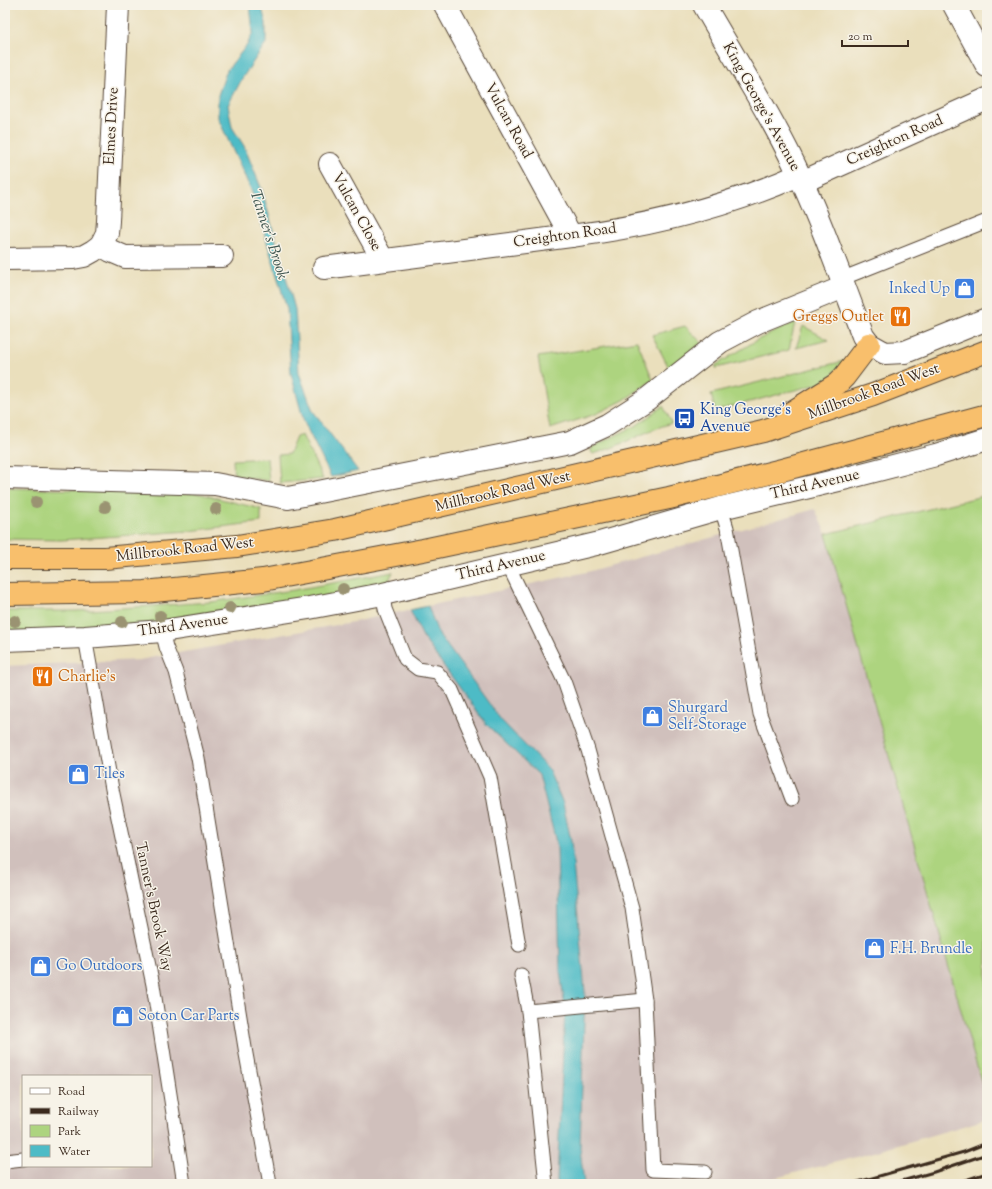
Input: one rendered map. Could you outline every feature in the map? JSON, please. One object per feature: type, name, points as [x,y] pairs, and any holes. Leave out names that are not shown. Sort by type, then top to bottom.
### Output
[{"type":"highway","points":[[763,431],[836,384],[844,377],[869,344]]},
{"type":"highway","name":"Millbrook Road West","points":[[5,558],[105,558],[237,546],[328,531],[763,431],[873,395],[987,350]]},
{"type":"highway","points":[[5,594],[144,592],[263,580],[424,550],[669,498],[782,470],[987,415]]},
{"type":"street","name":"Elmes Drive","points":[[101,245],[107,233],[108,221],[118,5]]},
{"type":"street","name":"Vulcan Road","points":[[445,5],[570,236]]},
{"type":"street","name":"King George's Avenue","points":[[704,5],[771,121],[801,178],[830,248],[863,336],[869,344]]},
{"type":"street","points":[[954,5],[987,66]]},
{"type":"street","name":"Creighton Road","points":[[324,268],[607,231],[669,218],[801,178],[987,99]]},
{"type":"street","name":"Vulcan Close","points":[[330,164],[383,260]]},
{"type":"street","points":[[5,259],[73,258],[84,256],[94,251],[101,245],[125,257],[222,256]]},
{"type":"street","points":[[5,478],[215,484],[288,498],[570,442],[607,425],[646,400],[720,342],[758,322],[842,283]]},
{"type":"street","name":"Millbrook Road West","points":[[869,344],[885,353],[905,352],[987,319]]},
{"type":"street","name":"Third Avenue","points":[[5,640],[85,637],[162,630],[309,608],[383,594],[596,544],[721,508],[847,478],[987,439]]},
{"type":"lane","points":[[842,283],[987,221]]},
{"type":"lane","points":[[721,508],[727,528],[760,714],[792,799]]},
{"type":"lane","points":[[508,565],[564,681],[588,750],[632,908],[645,1000],[654,1170],[705,1172]]},
{"type":"lane","points":[[383,594],[385,610],[405,659],[418,669],[437,672],[452,690],[490,777],[519,945]]},
{"type":"lane","points":[[162,630],[166,647],[176,672],[198,758],[246,1054],[270,1184]]},
{"type":"lane","name":"Tanner's Brook Way","points":[[85,637],[112,789],[153,985],[184,1184]]},
{"type":"lane","points":[[521,975],[528,1011],[546,1184]]},
{"type":"lane","points":[[528,1011],[645,1000]]},
{"type":"lane","points":[[5,1161],[22,1159]]},
{"type":"shaded area","points":[[815,509],[826,534],[987,1102],[987,1119],[864,1155],[752,1184],[5,1184],[5,666],[139,660],[348,623],[587,572]]},
{"type":"green space","points":[[795,322],[789,350],[716,368],[716,365],[757,340]]},
{"type":"green space","points":[[685,326],[702,343],[669,368],[652,335]]},
{"type":"green space","points":[[803,326],[829,340],[796,348]]},
{"type":"green space","points":[[637,341],[653,380],[624,400],[596,414],[550,429],[538,357]]},
{"type":"green space","points":[[844,361],[826,382],[715,411],[711,394]]},
{"type":"green space","points":[[663,406],[672,423],[603,451],[593,454],[591,452],[592,447],[637,425]]},
{"type":"green space","points":[[302,435],[323,479],[280,483],[278,455],[289,454],[296,437]]},
{"type":"green space","points":[[267,458],[269,481],[234,475],[233,460]]},
{"type":"green space","points":[[5,488],[197,493],[261,509],[261,522],[189,531],[61,540],[5,539]]},
{"type":"green space","points":[[987,495],[987,1102],[826,534]]},
{"type":"green space","points":[[393,572],[384,590],[245,615],[5,636],[5,611],[76,611],[211,602],[294,590]]},
{"type":"water","name":"Tanner's Brook","points":[[261,5],[266,23],[266,43],[243,77],[228,105],[232,127],[244,146],[262,190],[295,309],[299,373],[313,411],[358,471],[331,477],[304,422],[291,374],[287,309],[252,192],[218,118],[218,95],[227,70],[247,45],[253,32],[250,6]]},
{"type":"water","points":[[428,606],[438,633],[501,720],[548,769],[563,803],[571,841],[585,992],[580,1148],[584,1184],[558,1184],[557,1180],[565,1008],[560,971],[557,846],[539,775],[487,725],[424,639],[410,610]]},
{"type":"railway","points":[[851,1184],[964,1152],[987,1143]]},
{"type":"railway","points":[[891,1184],[934,1172],[987,1154]]},
{"type":"railway","points":[[953,1184],[987,1173]]},
{"type":"place","name":"Inked Up","points":[[965,289]]},
{"type":"place","name":"Greggs Outlet","points":[[900,317]]},
{"type":"place","name":"King George's Avenue","points":[[684,419]]},
{"type":"place","name":"Charlie's","points":[[42,677]]},
{"type":"place","name":"Shurgard Self-Storage","points":[[652,717]]},
{"type":"place","name":"Tiles","points":[[79,774]]},
{"type":"place","name":"F.H. Brundle","points":[[875,949]]},
{"type":"place","name":"Go Outdoors","points":[[41,966]]},
{"type":"place","name":"Soton Car Parts","points":[[122,1016]]}]
